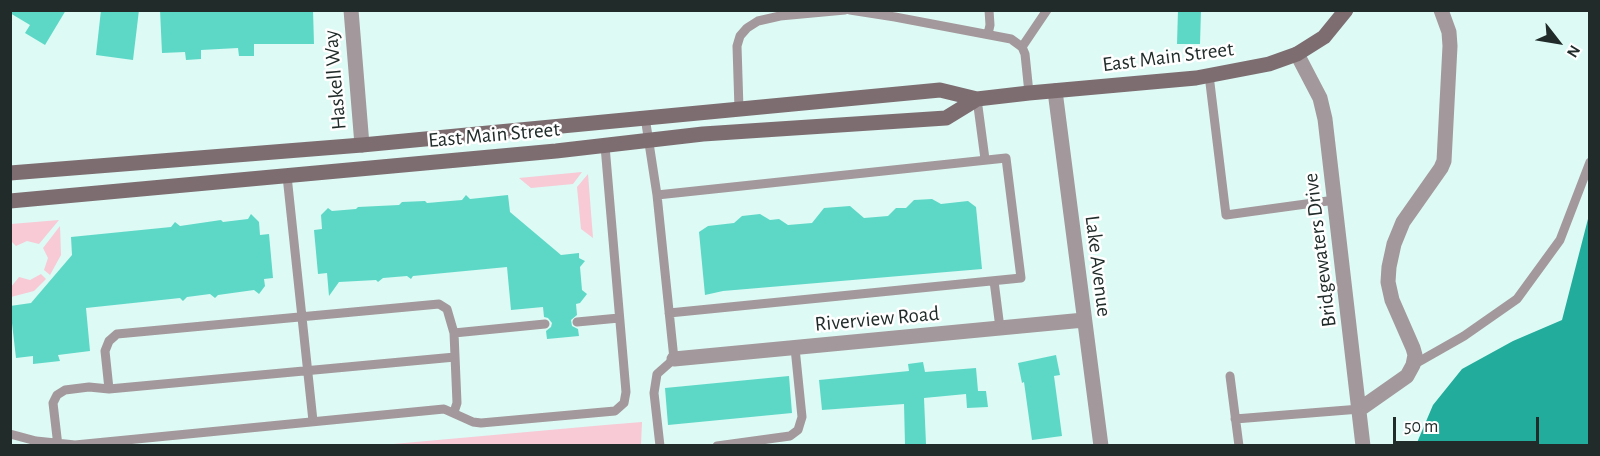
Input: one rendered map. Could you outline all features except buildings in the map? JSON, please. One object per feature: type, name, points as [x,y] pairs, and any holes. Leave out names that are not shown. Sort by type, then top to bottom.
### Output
[{"type":"main road","name":"East Main Street","points":[[10,173],[362,145],[940,90],[977,99],[1209,75],[1269,64],[1297,54],[1324,37],[1346,10]]},
{"type":"main road","name":"East Main Street","points":[[10,201],[605,146],[703,134],[946,118],[977,99]]},
{"type":"street","name":"Haskell Way","points":[[351,10],[362,145]]},
{"type":"street","points":[[1360,409],[1407,376],[1413,365],[1415,355],[1413,348],[1392,300],[1388,282],[1389,267],[1394,244],[1403,222],[1444,161],[1447,144],[1450,46],[1449,32],[1441,10]]},
{"type":"street","name":"Bridgewaters Drive","points":[[1297,54],[1320,98],[1325,119],[1363,446]]},
{"type":"street","name":"Lake Avenue","points":[[1055,91],[1101,446]]},
{"type":"street","name":"Riverview Road","points":[[674,359],[1084,321]]},
{"type":"lane","points":[[739,109],[737,46],[740,36],[747,28],[758,21],[780,16],[845,10]]},
{"type":"lane","points":[[850,10],[1011,39],[1022,47],[1025,54],[1029,93]]},
{"type":"lane","points":[[988,34],[989,10]]},
{"type":"lane","points":[[1022,47],[1047,10]]},
{"type":"lane","points":[[1209,75],[1226,215],[1335,200]]},
{"type":"lane","points":[[977,99],[985,159]]},
{"type":"lane","points":[[645,117],[657,195],[674,359],[657,374],[654,393],[660,446]]},
{"type":"lane","points":[[10,434],[74,445],[444,409],[473,422],[481,423],[615,411],[624,404],[626,392],[605,146]]},
{"type":"lane","points":[[657,195],[1006,158],[1021,278],[669,313]]},
{"type":"lane","points":[[1413,365],[1464,336],[1517,299],[1560,240],[1590,162]]},
{"type":"lane","points":[[287,176],[313,421]]},
{"type":"lane","points":[[994,281],[1000,328]]},
{"type":"lane","points":[[109,389],[105,351],[109,340],[117,334],[439,304],[447,309],[454,333],[457,403],[454,412]]},
{"type":"lane","points":[[577,322],[620,318]]},
{"type":"lane","points":[[454,333],[545,324]]},
{"type":"lane","points":[[717,446],[790,436],[798,429],[802,417],[795,348]]},
{"type":"lane","points":[[58,444],[53,403],[61,391],[89,387],[109,389],[455,357]]},
{"type":"lane","points":[[1230,376],[1239,446]]},
{"type":"lane","points":[[1236,419],[1360,409]]},
{"type":"lane","points":[[23,438],[37,438],[48,434],[55,424],[55,416]]},
{"type":"shaded area","points":[[582,172],[573,184],[531,188],[519,178]]},
{"type":"shaded area","points":[[588,174],[593,238],[581,229],[577,187]]},
{"type":"shaded area","points":[[1589,215],[1589,445],[1416,445],[1433,405],[1462,369],[1513,341],[1562,320]]},
{"type":"shaded area","points":[[59,220],[39,244],[27,241],[16,246],[11,241],[11,224]]},
{"type":"shaded area","points":[[60,226],[61,255],[50,275],[44,270],[48,258],[43,248]]},
{"type":"shaded area","points":[[41,274],[46,279],[34,291],[11,297],[11,287],[19,277],[30,280]]},
{"type":"shaded area","points":[[642,422],[641,445],[382,445],[605,425]]}]
